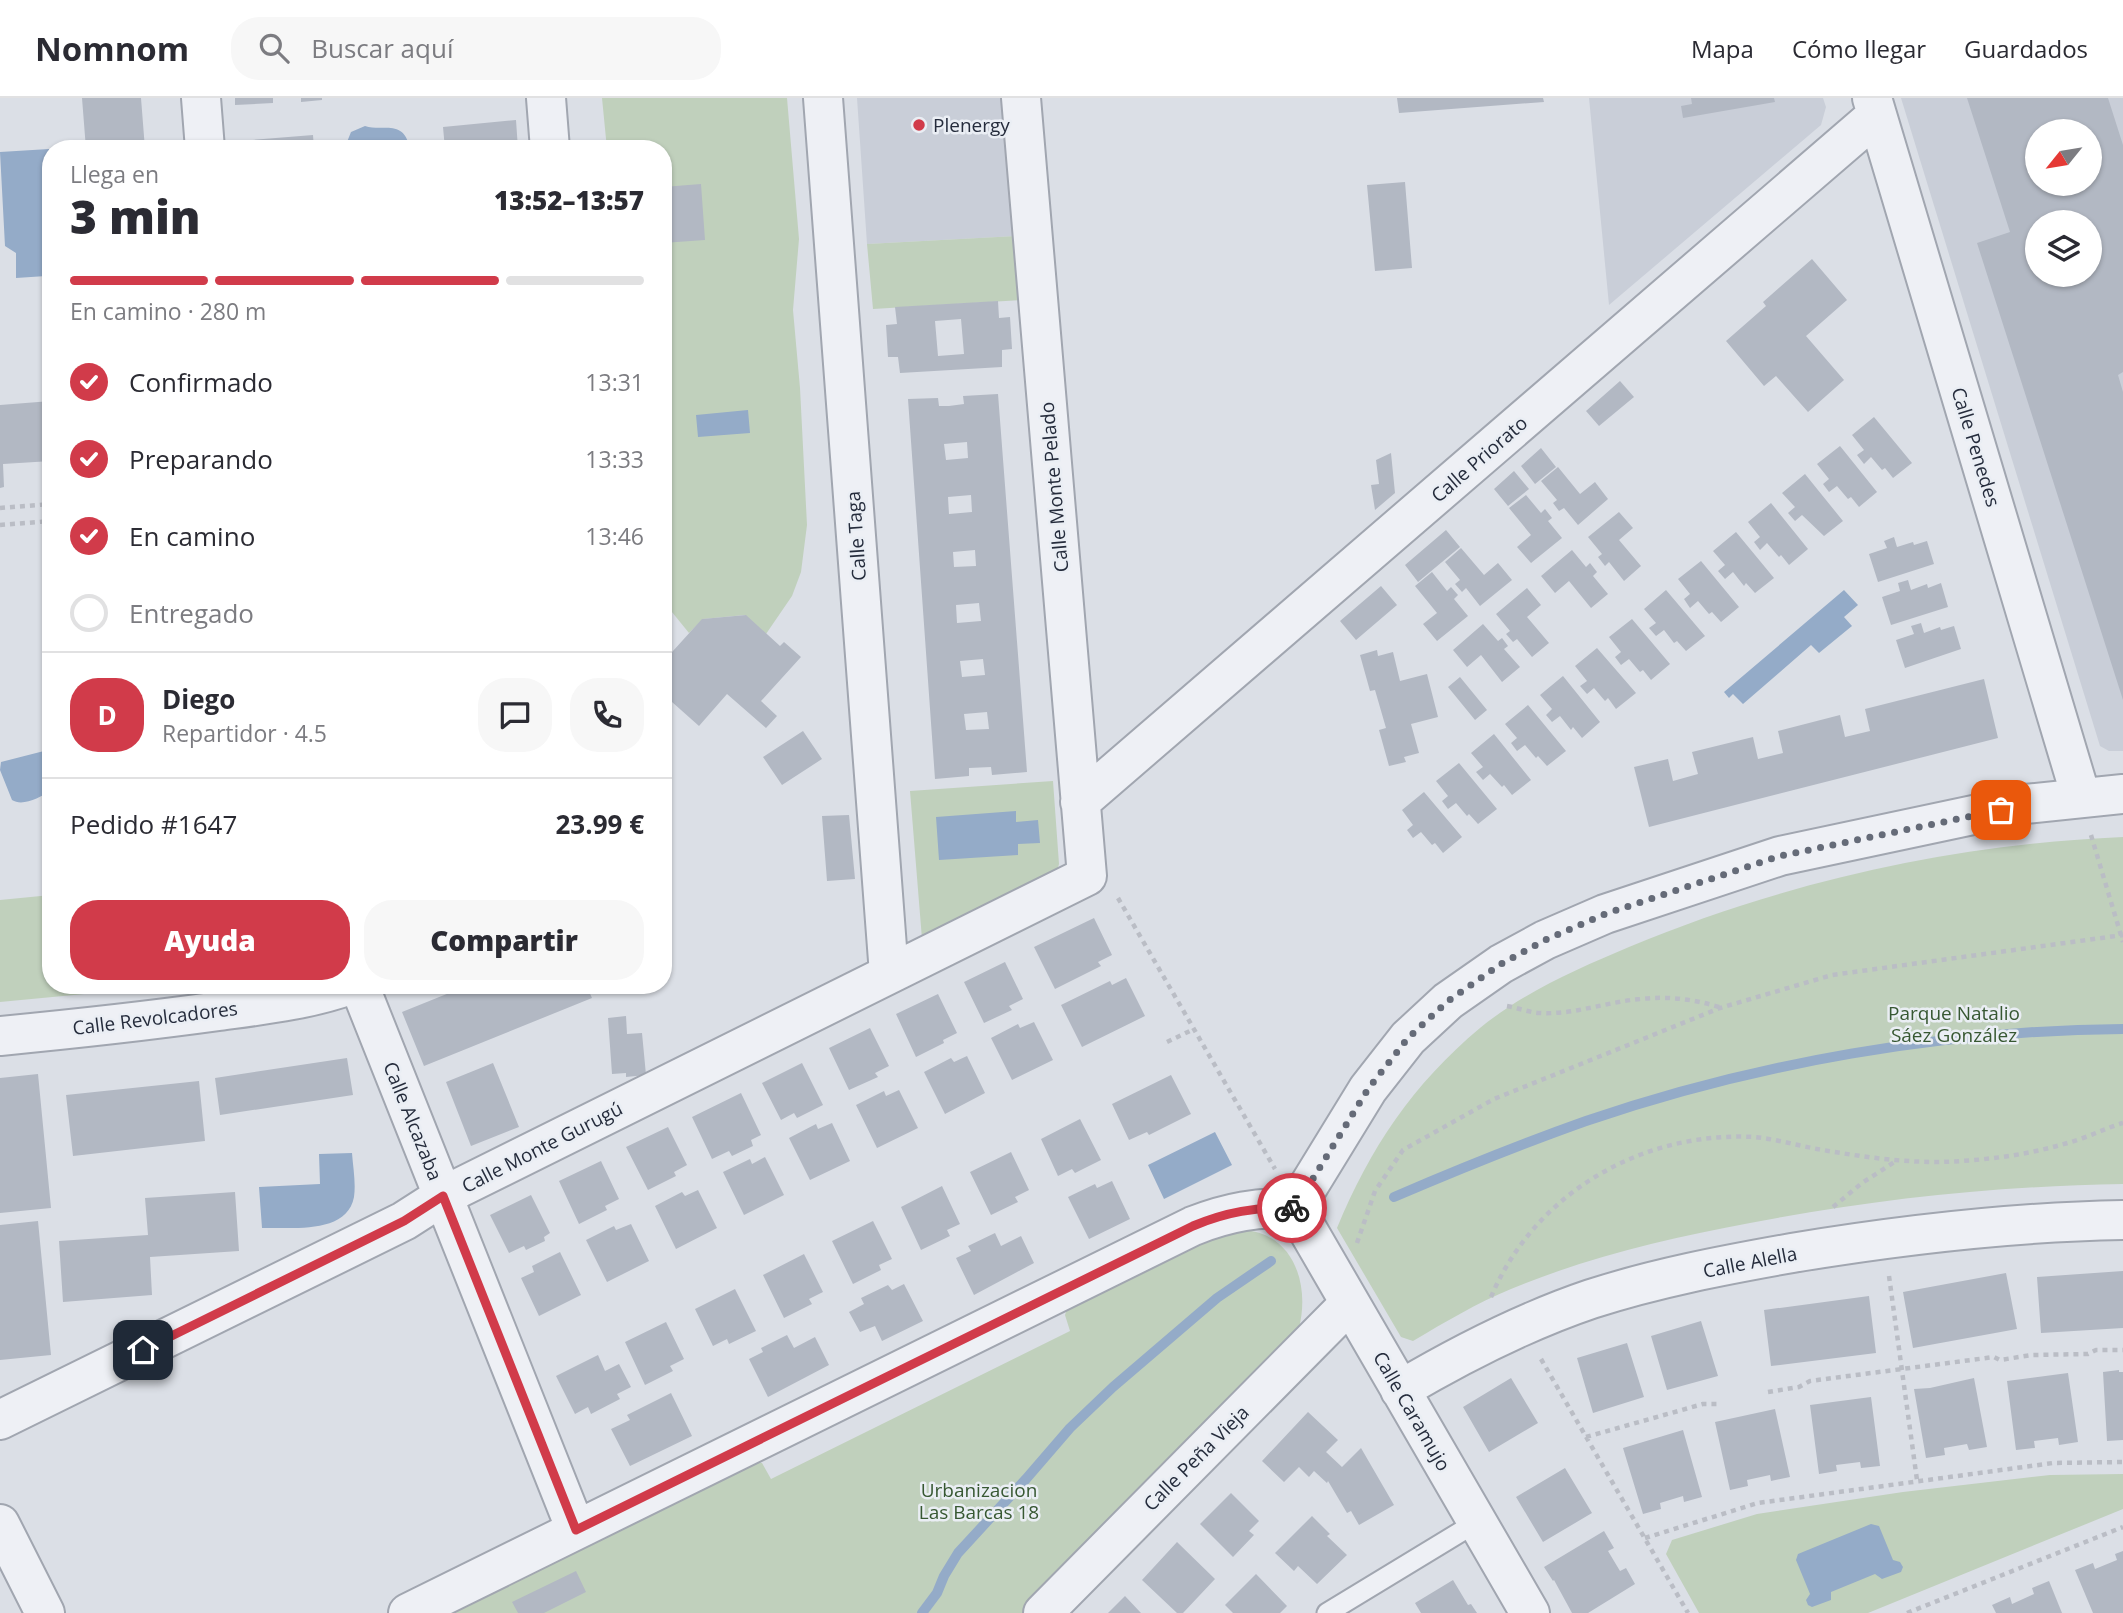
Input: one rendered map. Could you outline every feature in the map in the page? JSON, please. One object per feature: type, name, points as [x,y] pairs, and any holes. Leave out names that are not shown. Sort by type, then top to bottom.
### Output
[{"type":"street","points":[[201,98],[204,140]]},
{"type":"street","points":[[546,98],[549,140]]},
{"type":"street","name":"Calle Taga","points":[[823,98],[889,974]]},
{"type":"street","name":"Calle Monte Pelado","points":[[1021,98],[1087,876]]},
{"type":"street","name":"Calle Priorato","points":[[1080,802],[1875,107]]},
{"type":"street","name":"Calle Penedes","points":[[1875,107],[2081,797]]},
{"type":"street","points":[[408,1613],[1193,1226],[1235,1211],[1295,1208],[1368,1089],[1408,1038],[1448,1001],[1501,964],[1545,940],[1605,914],[1780,856],[2025,804],[2123,794]]},
{"type":"street","name":"Calle Monte Gurugú","points":[[0,1420],[404,1221],[443,1196],[1087,876]]},
{"type":"street","name":"Calle Revolcadores","points":[[0,1036],[137,1022],[320,994]]},
{"type":"street","name":"Calle Alcazaba","points":[[363,994],[576,1530]]},
{"type":"street","name":"Calle Caramujo","points":[[1295,1208],[1530,1613]]},
{"type":"street","name":"Calle Alella","points":[[1400,1390],[1447,1362],[1540,1318],[1591,1299],[1659,1280],[1749,1261],[1926,1233],[2123,1220]]},
{"type":"street","name":"Calle Peña Vieja","points":[[1043,1613],[1350,1303]]},
{"type":"street","points":[[0,1524],[45,1613]]},
{"type":"lane","points":[[1327,1613],[1477,1522]]},
{"type":"path","points":[[0,508],[42,505]]},
{"type":"path","points":[[0,525],[42,522]]},
{"type":"path","points":[[2090,834],[2123,942]]},
{"type":"path","points":[[1087,876],[1102,881],[1113,890],[1295,1208]]},
{"type":"path","points":[[1355,1249],[1375,1191],[1403,1150],[1494,1099],[1720,1008],[1832,975],[2122,935]]},
{"type":"path","points":[[1504,1005],[1537,1013],[1556,1013],[1638,999],[1675,998],[1720,1008]]},
{"type":"path","points":[[1167,1042],[1194,1029]]},
{"type":"path","points":[[1488,1305],[1512,1256],[1553,1208],[1578,1187],[1604,1171],[1662,1146],[1715,1138],[1757,1138],[1859,1157],[1897,1161],[1951,1161],[2018,1154],[2084,1138],[2123,1123]]},
{"type":"path","points":[[1826,1214],[1862,1183],[1897,1161]]},
{"type":"path","points":[[1889,1275],[1917,1480]]},
{"type":"path","points":[[1535,1349],[1688,1613]]},
{"type":"path","points":[[1768,1392],[1799,1387],[1810,1381],[1994,1357],[2000,1360],[2032,1355],[2123,1350]]},
{"type":"path","points":[[1586,1437],[1703,1404],[1719,1404]]},
{"type":"path","points":[[1645,1538],[1758,1503],[2053,1463],[2123,1462]]},
{"type":"path","points":[[1907,1613],[2123,1527]]},
{"type":"shaded area","points":[[857,98],[1006,98],[1016,236],[867,244]]},
{"type":"shaded area","points":[[1589,98],[1823,98],[1826,107],[1821,125],[1609,305]]},
{"type":"shaded area","points":[[1901,98],[2123,98],[2123,751],[2109,751],[2100,746]]},
{"type":"green space","points":[[602,98],[787,98],[799,239],[793,310],[807,525],[801,572],[792,596],[766,634],[745,615],[703,619],[689,633],[672,612],[672,140],[606,140]]},
{"type":"green space","points":[[1016,236],[1021,300],[873,309],[867,244]]},
{"type":"green space","points":[[1053,781],[1059,864],[1057,871],[922,939],[910,791]]},
{"type":"green space","name":"Parque Natalio Sáez González","points":[[2123,837],[2123,1184],[1982,1191],[1889,1201],[1689,1235],[1599,1258],[1540,1278],[1486,1300],[1413,1341],[1401,1337],[1337,1228],[1379,1144],[1414,1095],[1456,1049],[1497,1015],[1552,982],[1629,947],[1748,903],[1809,885],[1871,870],[1997,848]]},
{"type":"green space","points":[[42,896],[42,994],[84,994],[0,1002],[0,900]]},
{"type":"green space","name":"Urbanizacion Las Barcas 18","points":[[1243,1230],[1260,1233],[1275,1241],[1286,1251],[1294,1264],[1302,1295],[1299,1328],[1026,1613],[450,1613],[757,1462],[762,1463],[771,1479],[1070,1331],[1065,1315],[1067,1309],[1215,1236]]},
{"type":"green space","points":[[2123,1474],[2123,1509],[1868,1613],[1699,1613],[1666,1554],[1672,1540],[1757,1514],[1903,1492],[2050,1475]]},
{"type":"water","points":[[365,126],[392,128],[403,133],[407,140],[348,140],[351,132]]},
{"type":"water","points":[[42,149],[42,276],[16,278],[16,253],[5,246],[0,152]]},
{"type":"water","points":[[748,410],[750,433],[698,437],[696,415]]},
{"type":"water","points":[[1844,590],[1858,605],[1844,617],[1852,626],[1819,653],[1811,645],[1743,704],[1733,694],[1729,698],[1724,692]]},
{"type":"water","points":[[42,752],[42,796],[26,802],[12,800],[0,770],[1,762]]},
{"type":"water","points":[[1016,811],[1016,822],[1038,820],[1040,843],[1018,844],[1018,855],[939,860],[936,817]]},
{"type":"water","points":[[1215,1132],[1232,1165],[1164,1199],[1148,1165]]},
{"type":"water","points":[[352,1153],[354,1197],[341,1218],[302,1228],[262,1228],[259,1187],[320,1184],[319,1154]]},
{"type":"water","points":[[1871,1524],[1879,1526],[1893,1560],[1900,1562],[1903,1567],[1901,1572],[1882,1579],[1875,1574],[1831,1592],[1831,1600],[1812,1607],[1808,1605],[1806,1600],[1810,1594],[1796,1560],[1798,1554]]},
{"type":"building","points":[[82,98],[141,98],[144,140],[85,140]]},
{"type":"building","points":[[235,98],[273,98],[273,103],[235,105]]},
{"type":"building","points":[[301,98],[322,98],[322,100],[301,102]]},
{"type":"building","points":[[1397,98],[1543,98],[1544,102],[1399,113]]},
{"type":"building","points":[[1691,98],[1774,98],[1775,102],[1683,118],[1681,106],[1692,104]]},
{"type":"building","points":[[1967,98],[2108,98],[2123,145],[2123,372],[2118,375],[2123,392],[2123,700],[1977,243],[2010,232]]},
{"type":"building","points":[[516,120],[517,140],[444,140],[443,127]]},
{"type":"building","points":[[313,135],[313,140],[252,140]]},
{"type":"building","points":[[1405,182],[1412,268],[1375,271],[1367,185]]},
{"type":"building","points":[[701,184],[705,240],[672,242],[672,186]]},
{"type":"building","points":[[1812,259],[1847,300],[1806,336],[1844,380],[1808,412],[1776,376],[1764,386],[1726,341],[1766,306],[1763,302]]},
{"type":"building","points":[[998,301],[999,318],[1010,317],[1012,349],[1002,350],[1002,367],[900,373],[898,357],[888,357],[886,325],[897,324],[895,307]],"holes":[[[961,319],[964,354],[938,356],[935,321]]]},
{"type":"building","points":[[1620,381],[1634,397],[1599,426],[1586,411]]},
{"type":"building","points":[[998,394],[1027,772],[992,775],[991,767],[969,768],[969,776],[935,779],[908,399],[938,398],[939,406],[949,406],[964,404],[963,396]],"holes":[[[967,442],[968,458],[946,460],[944,444]],[[971,495],[972,512],[949,514],[948,497]],[[975,550],[976,566],[954,567],[953,552]],[[979,603],[981,621],[957,623],[956,605]],[[983,659],[985,675],[962,677],[960,661]],[[987,712],[989,729],[966,730],[964,714]]]},
{"type":"building","points":[[42,402],[42,462],[3,464],[4,487],[0,488],[0,405]]},
{"type":"building","points":[[1874,417],[1912,463],[1893,478],[1871,457],[1864,464],[1857,455],[1864,450],[1852,435]]},
{"type":"building","points":[[1840,446],[1877,492],[1859,507],[1837,486],[1829,492],[1823,484],[1829,479],[1817,464]]},
{"type":"building","points":[[1541,448],[1556,467],[1535,484],[1521,466]]},
{"type":"building","points":[[1391,453],[1395,493],[1375,510],[1371,485],[1379,484],[1376,460]]},
{"type":"building","points":[[1558,467],[1580,494],[1595,482],[1608,499],[1578,525],[1564,508],[1559,511],[1553,503],[1557,500],[1541,481]]},
{"type":"building","points":[[1514,471],[1529,489],[1508,506],[1494,489]]},
{"type":"building","points":[[1805,474],[1843,521],[1824,536],[1802,515],[1795,521],[1788,513],[1795,507],[1782,493]]},
{"type":"building","points":[[1526,495],[1541,513],[1545,509],[1552,518],[1548,521],[1562,538],[1531,563],[1517,547],[1531,535],[1509,508]]},
{"type":"building","points":[[1771,503],[1808,549],[1789,565],[1767,543],[1760,550],[1754,542],[1760,537],[1748,522]]},
{"type":"building","points":[[1619,512],[1633,528],[1619,540],[1641,566],[1624,581],[1609,562],[1605,566],[1598,557],[1602,554],[1588,537]]},
{"type":"building","points":[[1446,530],[1460,547],[1418,582],[1405,565]]},
{"type":"building","points":[[1736,532],[1774,578],[1755,593],[1746,583],[1744,586],[1733,572],[1725,579],[1718,571],[1725,565],[1713,551]]},
{"type":"building","points":[[1894,537],[1897,547],[1927,541],[1934,564],[1878,582],[1869,554],[1887,548],[1884,541]]},
{"type":"building","points":[[1461,548],[1484,575],[1498,563],[1512,580],[1480,606],[1466,588],[1462,592],[1455,584],[1460,580],[1445,562]]},
{"type":"building","points":[[1572,550],[1586,567],[1590,563],[1597,572],[1593,576],[1608,594],[1591,608],[1569,581],[1555,593],[1541,576]]},
{"type":"building","points":[[1701,561],[1739,607],[1721,622],[1712,612],[1709,614],[1698,601],[1690,608],[1684,599],[1690,594],[1678,579]]},
{"type":"building","points":[[1432,572],[1447,591],[1451,587],[1458,595],[1454,599],[1468,616],[1437,641],[1423,624],[1437,613],[1415,586]]},
{"type":"building","points":[[1908,580],[1911,590],[1927,584],[1928,588],[1941,583],[1948,607],[1891,625],[1882,597],[1900,591],[1898,583]]},
{"type":"building","points":[[1381,586],[1397,605],[1356,640],[1340,621]]},
{"type":"building","points":[[1527,588],[1541,605],[1527,617],[1549,643],[1532,657],[1517,639],[1513,642],[1506,634],[1510,631],[1496,614]]},
{"type":"building","points":[[1666,590],[1705,636],[1686,651],[1677,641],[1674,643],[1664,630],[1656,636],[1649,628],[1656,623],[1644,609]]},
{"type":"building","points":[[746,615],[780,646],[784,642],[801,657],[761,701],[777,716],[766,728],[727,694],[699,726],[672,702],[672,652],[702,619]]},
{"type":"building","points":[[1632,619],[1670,664],[1651,680],[1629,659],[1621,665],[1615,657],[1621,652],[1609,637]]},
{"type":"building","points":[[1921,623],[1924,633],[1940,627],[1941,630],[1954,626],[1961,649],[1905,668],[1896,640],[1914,634],[1911,626]]},
{"type":"building","points":[[1483,624],[1498,641],[1502,638],[1508,646],[1504,649],[1520,667],[1502,682],[1481,655],[1467,667],[1453,650]]},
{"type":"building","points":[[1597,648],[1636,693],[1616,709],[1608,698],[1605,701],[1594,688],[1587,694],[1580,686],[1587,681],[1575,666]]},
{"type":"building","points":[[1377,650],[1378,656],[1393,652],[1400,681],[1427,674],[1438,717],[1411,724],[1419,753],[1404,757],[1406,762],[1389,766],[1379,730],[1386,728],[1375,690],[1370,691],[1360,655]]},
{"type":"building","points":[[1563,676],[1600,722],[1582,738],[1573,727],[1571,730],[1560,716],[1552,722],[1546,715],[1552,709],[1540,695]]},
{"type":"building","points":[[1460,677],[1487,710],[1475,720],[1448,687]]},
{"type":"building","points":[[1984,679],[1998,738],[1649,827],[1634,767],[1668,759],[1673,781],[1698,774],[1692,752],[1753,737],[1758,759],[1783,753],[1778,731],[1840,715],[1845,737],[1870,731],[1865,709]]},
{"type":"building","points":[[1528,705],[1566,751],[1547,766],[1525,745],[1517,751],[1511,743],[1517,738],[1505,724]]},
{"type":"building","points":[[803,731],[822,759],[782,785],[763,757]]},
{"type":"building","points":[[1494,734],[1531,780],[1512,795],[1490,774],[1483,780],[1476,772],[1483,767],[1471,753]]},
{"type":"building","points":[[1459,763],[1497,809],[1478,824],[1456,803],[1448,809],[1442,801],[1448,796],[1436,781]]},
{"type":"building","points":[[1424,792],[1462,837],[1443,853],[1421,832],[1413,838],[1407,830],[1413,825],[1402,810]]},
{"type":"building","points":[[849,815],[855,879],[827,881],[822,816]]},
{"type":"building","points":[[1094,918],[1112,955],[1098,962],[1101,966],[1055,989],[1034,947]]},
{"type":"building","points":[[1005,962],[1023,999],[1009,1006],[1012,1010],[984,1023],[964,982]]},
{"type":"building","points":[[1126,978],[1145,1016],[1082,1047],[1061,1005],[1110,981],[1112,985]]},
{"type":"building","points":[[447,994],[590,994],[592,998],[424,1066],[402,1012]]},
{"type":"building","points":[[938,994],[957,1033],[916,1057],[896,1014]]},
{"type":"building","points":[[626,1016],[627,1034],[642,1033],[646,1075],[626,1077],[626,1073],[612,1074],[608,1018]]},
{"type":"building","points":[[1034,1022],[1053,1060],[1012,1080],[991,1038],[1018,1024],[1020,1028]]},
{"type":"building","points":[[870,1028],[889,1066],[875,1073],[878,1077],[849,1090],[829,1048]]},
{"type":"building","points":[[967,1056],[985,1093],[945,1114],[924,1072],[951,1058],[954,1062]]},
{"type":"building","points":[[347,1058],[353,1095],[220,1115],[215,1078]]},
{"type":"building","points":[[493,1063],[519,1127],[471,1146],[446,1082]]},
{"type":"building","points":[[802,1063],[823,1105],[797,1118],[794,1113],[781,1120],[762,1083]]},
{"type":"building","points":[[38,1074],[51,1208],[0,1213],[0,1078]]},
{"type":"building","points":[[1171,1075],[1191,1114],[1149,1135],[1147,1132],[1129,1140],[1112,1104]]},
{"type":"building","points":[[199,1081],[205,1141],[73,1156],[66,1095]]},
{"type":"building","points":[[899,1090],[918,1128],[877,1148],[856,1105],[884,1091],[886,1096]]},
{"type":"building","points":[[741,1093],[761,1135],[751,1140],[753,1146],[732,1156],[729,1151],[712,1159],[692,1117]]},
{"type":"building","points":[[1080,1119],[1101,1160],[1075,1173],[1072,1169],[1058,1176],[1041,1139]]},
{"type":"building","points":[[832,1123],[850,1161],[810,1180],[789,1138],[816,1124],[818,1129]]},
{"type":"building","points":[[668,1127],[687,1165],[674,1172],[676,1176],[648,1190],[626,1147]]},
{"type":"building","points":[[1011,1152],[1029,1190],[1015,1197],[1018,1202],[991,1215],[970,1172]]},
{"type":"building","points":[[765,1157],[784,1195],[744,1215],[723,1172],[750,1159],[752,1164]]},
{"type":"building","points":[[601,1161],[619,1199],[605,1206],[607,1210],[579,1224],[559,1181]]},
{"type":"building","points":[[1112,1181],[1130,1219],[1089,1239],[1068,1197],[1095,1184],[1097,1188]]},
{"type":"building","points":[[942,1186],[960,1224],[947,1230],[950,1236],[921,1250],[901,1207]]},
{"type":"building","points":[[698,1190],[717,1228],[676,1249],[655,1206],[682,1192],[685,1196]]},
{"type":"building","points":[[235,1192],[239,1251],[150,1257],[152,1295],[63,1302],[59,1241],[148,1235],[145,1198]]},
{"type":"building","points":[[531,1195],[550,1233],[544,1237],[545,1241],[526,1250],[524,1246],[509,1253],[490,1215]]},
{"type":"building","points":[[38,1221],[51,1355],[0,1360],[0,1225]]},
{"type":"building","points":[[873,1221],[892,1259],[879,1265],[881,1270],[853,1284],[832,1241]]},
{"type":"building","points":[[631,1224],[649,1261],[607,1282],[586,1240],[614,1226],[616,1230]]},
{"type":"building","points":[[995,1233],[1001,1246],[1021,1236],[1034,1263],[974,1295],[956,1258],[971,1251],[968,1246]]},
{"type":"building","points":[[560,1252],[581,1295],[539,1316],[521,1278],[534,1272],[532,1266]]},
{"type":"building","points":[[804,1254],[823,1292],[809,1299],[812,1304],[784,1318],[763,1275]]},
{"type":"building","points":[[2123,1271],[2123,1328],[2041,1333],[2037,1277]]},
{"type":"building","points":[[2006,1273],[2017,1329],[1913,1348],[1903,1292]]},
{"type":"building","points":[[904,1284],[923,1321],[882,1341],[875,1326],[860,1332],[849,1312],[864,1304],[861,1298],[888,1285],[892,1290]]},
{"type":"building","points":[[735,1289],[756,1331],[729,1344],[727,1339],[713,1346],[695,1309]]},
{"type":"building","points":[[1869,1296],[1876,1353],[1771,1366],[1764,1310]]},
{"type":"building","points":[[1701,1321],[1718,1376],[1667,1390],[1651,1336]]},
{"type":"building","points":[[666,1322],[684,1359],[670,1366],[673,1371],[645,1385],[625,1342]]},
{"type":"building","points":[[787,1335],[794,1348],[815,1337],[829,1365],[768,1397],[749,1359],[763,1352],[761,1348]]},
{"type":"building","points":[[1627,1343],[1644,1397],[1593,1413],[1577,1358]]},
{"type":"building","points":[[598,1355],[605,1371],[619,1364],[631,1387],[617,1394],[620,1399],[591,1414],[588,1407],[575,1414],[556,1376]]},
{"type":"building","points":[[2103,1372],[2123,1372],[2123,1440],[2107,1441]]},
{"type":"building","points":[[2068,1373],[2078,1442],[2059,1445],[2058,1438],[2034,1441],[2035,1448],[2016,1450],[2007,1381]]},
{"type":"building","points":[[1511,1378],[1538,1423],[1489,1452],[1463,1407]]},
{"type":"building","points":[[1974,1378],[1987,1447],[1969,1450],[1967,1444],[1944,1448],[1945,1455],[1926,1458],[1914,1389]]},
{"type":"building","points":[[671,1393],[692,1436],[630,1466],[611,1429],[630,1420],[627,1415]]},
{"type":"building","points":[[1871,1397],[1880,1466],[1861,1468],[1860,1462],[1836,1465],[1837,1471],[1819,1474],[1810,1405]]},
{"type":"building","points":[[1775,1409],[1790,1477],[1771,1481],[1770,1475],[1747,1480],[1748,1486],[1730,1490],[1715,1422]]},
{"type":"building","points":[[1308,1412],[1338,1440],[1326,1452],[1342,1467],[1361,1448],[1394,1505],[1359,1525],[1351,1511],[1347,1513],[1328,1481],[1327,1483],[1314,1471],[1309,1477],[1299,1467],[1284,1482],[1262,1461]]},
{"type":"building","points":[[1683,1430],[1702,1497],[1684,1502],[1683,1496],[1660,1503],[1661,1509],[1643,1514],[1623,1448]]},
{"type":"building","points":[[1565,1468],[1592,1513],[1543,1542],[1516,1497]]},
{"type":"building","points":[[1231,1493],[1259,1521],[1249,1531],[1254,1535],[1233,1557],[1200,1524]]},
{"type":"building","points":[[1312,1516],[1330,1534],[1327,1536],[1347,1555],[1317,1584],[1298,1566],[1294,1571],[1275,1553]]},
{"type":"building","points":[[1604,1531],[1614,1548],[1608,1551],[1620,1571],[1626,1568],[1635,1584],[1588,1613],[1572,1613],[1544,1567]]},
{"type":"building","points":[[1177,1542],[1215,1579],[1183,1613],[1177,1613],[1142,1580]]},
{"type":"building","points":[[2123,1551],[2123,1613],[2093,1613],[2075,1570],[2093,1563],[2095,1569],[2117,1560],[2115,1554]]},
{"type":"building","points":[[576,1571],[586,1592],[544,1613],[518,1613],[512,1602]]},
{"type":"building","points":[[1256,1574],[1287,1606],[1280,1613],[1233,1613],[1225,1605]]},
{"type":"building","points":[[1453,1580],[1468,1605],[1471,1604],[1477,1613],[1421,1613],[1415,1603]]},
{"type":"building","points":[[2049,1581],[2062,1613],[1996,1613],[1992,1605],[2010,1597],[2012,1604],[2034,1594],[2032,1588]]},
{"type":"building","points":[[1125,1596],[1141,1613],[1108,1613]]},
{"type":"waterway","points":[[1394,1197],[1586,1121],[1716,1082],[1919,1043],[2056,1031],[2123,1029]]},
{"type":"waterway","points":[[922,1613],[937,1593],[958,1553],[1070,1428],[1113,1387],[1217,1298],[1271,1261]]},
{"type":"way so far","points":[[1292,1208],[1295,1208],[1316,1177],[1368,1089],[1408,1038],[1448,1001],[1501,964],[1545,940],[1605,914],[1780,856],[2001,810]]},
{"type":"place","name":"Plenergy","points":[[919,125]]},
{"type":"route","points":[[143,1350],[404,1221],[443,1196],[576,1530],[1193,1226],[1235,1211],[1292,1208]]}]
